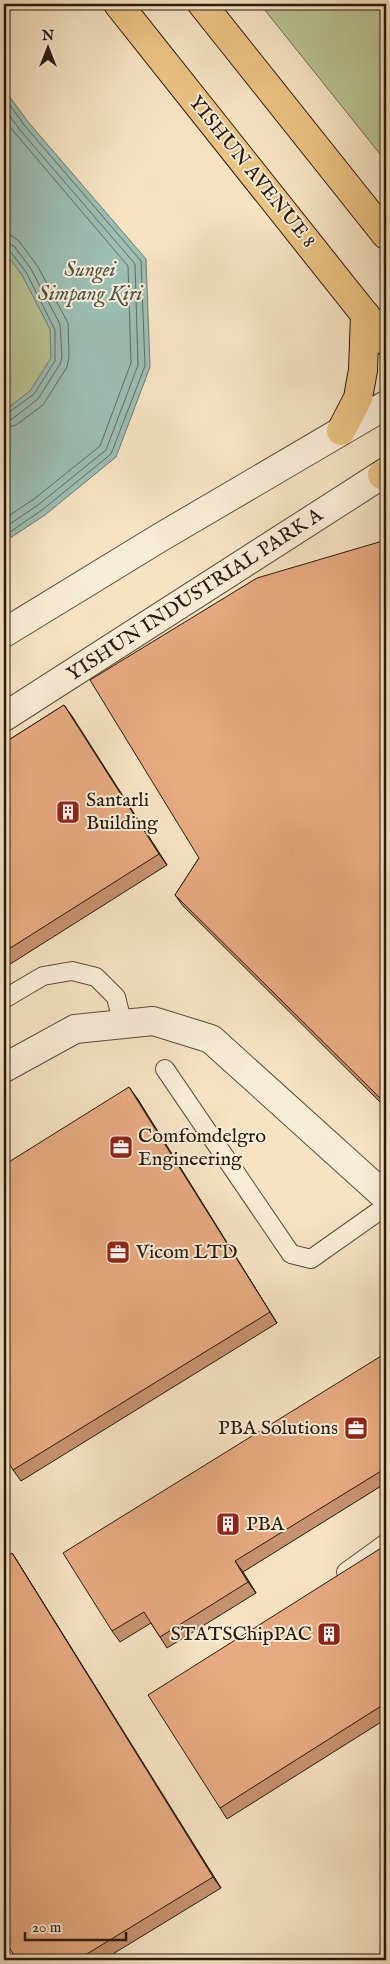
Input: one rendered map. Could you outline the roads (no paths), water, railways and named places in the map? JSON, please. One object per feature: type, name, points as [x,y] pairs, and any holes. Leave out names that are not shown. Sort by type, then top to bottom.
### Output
[{"type":"main road","name":"YISHUN AVENUE 8","points":[[118,4],[386,341]]},
{"type":"main road","points":[[202,4],[386,234]]},
{"type":"main road","points":[[341,431],[358,398],[363,370],[365,314]]},
{"type":"street","points":[[4,633],[161,537],[386,405]]},
{"type":"street","name":"YISHUN INDUSTRIAL PARK A","points":[[4,717],[385,474]]},
{"type":"street","points":[[4,1068],[75,1029],[153,1021],[211,1039],[386,1196]]},
{"type":"lane","points":[[4,999],[43,976],[72,971],[96,977],[116,996],[123,1025]]},
{"type":"lane","points":[[164,1069],[292,1254],[311,1259],[386,1206]]},
{"type":"lane","points":[[335,1580],[386,1543]]},
{"type":"water","name":"Sungei Simpang Kiri","points":[[4,89],[29,123],[146,259],[150,367],[116,457],[45,515],[4,542],[4,411],[30,391],[51,358],[50,329],[22,275],[4,251]]},
{"type":"place","name":"Santarli Building","points":[[68,812]]},
{"type":"place","name":"Comfomdelgro Engineering","points":[[121,1147]]},
{"type":"place","name":"Vicom LTD","points":[[118,1252]]},
{"type":"place","name":"PBA Solutions","points":[[356,1428]]},
{"type":"place","name":"PBA","points":[[228,1524]]},
{"type":"place","name":"STATSChipPAC","points":[[329,1634]]}]
